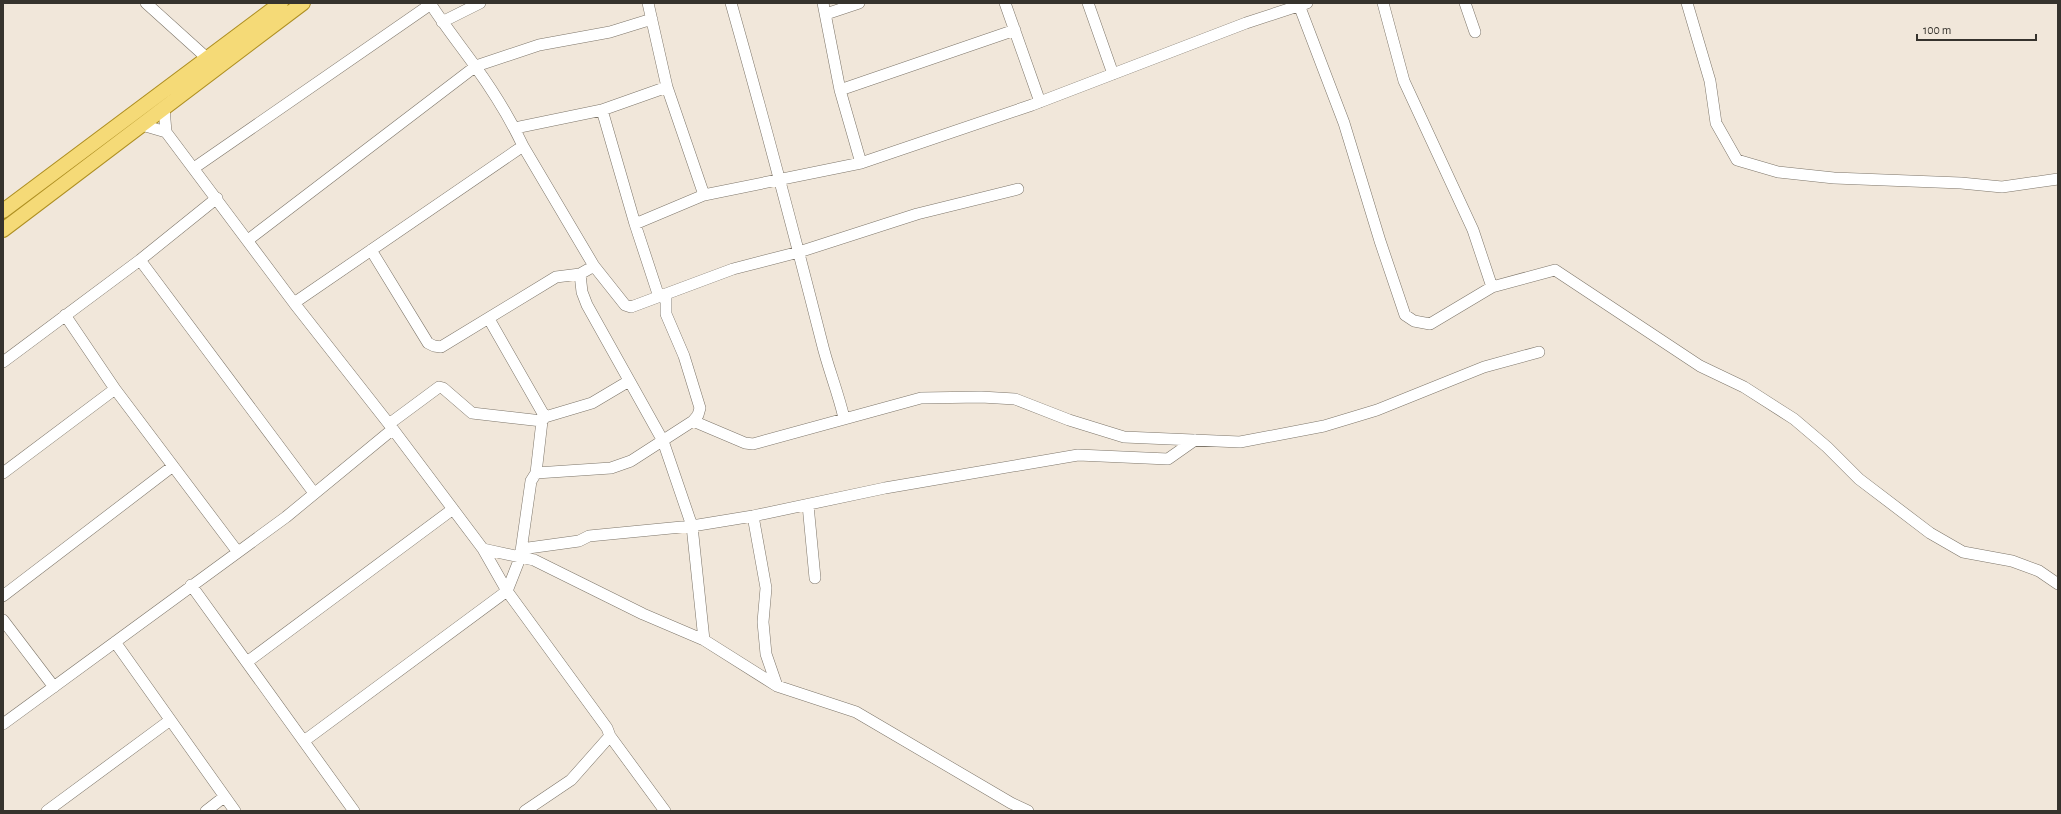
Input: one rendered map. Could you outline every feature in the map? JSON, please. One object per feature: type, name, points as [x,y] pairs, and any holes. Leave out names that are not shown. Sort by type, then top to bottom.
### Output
[{"type":"main road","points":[[3,230],[51,185],[208,59],[281,3]]},
{"type":"main road","points":[[3,211],[51,185],[142,125],[303,3]]},
{"type":"street","points":[[146,3],[208,59]]},
{"type":"street","points":[[194,168],[430,3],[442,22],[476,66],[515,128],[523,146],[594,266],[626,305],[631,307],[733,269],[799,252],[917,214],[1018,189]]},
{"type":"street","points":[[442,22],[480,3]]},
{"type":"street","points":[[648,3],[667,87],[704,195]]},
{"type":"street","points":[[731,3],[780,179],[824,353],[836,384],[844,418]]},
{"type":"street","points":[[823,3],[840,90],[861,163]]},
{"type":"street","points":[[826,14],[859,3]]},
{"type":"street","points":[[1005,3],[1040,102]]},
{"type":"street","points":[[1088,3],[1114,74]]},
{"type":"street","points":[[1383,3],[1404,80],[1473,230],[1492,287]]},
{"type":"street","points":[[1466,3],[1476,32]]},
{"type":"street","points":[[1687,3],[1710,81],[1716,123],[1737,160],[1778,172],[1834,178],[1961,183],[2002,187],[2058,179]]},
{"type":"street","points":[[635,224],[704,195],[861,163],[1040,102],[1303,4],[1344,123],[1380,241],[1406,315],[1414,321],[1430,324],[1492,287],[1555,270],[1700,366],[1744,388],[1794,419],[1827,447],[1859,479],[1930,533],[1963,552],[2012,561],[2039,571],[2058,584]]},
{"type":"street","points":[[248,240],[476,66],[539,45],[610,32],[652,19]]},
{"type":"street","points":[[840,90],[1015,30]]},
{"type":"street","points":[[515,128],[602,110],[667,87]]},
{"type":"street","points":[[164,108],[166,132],[294,303],[391,426],[483,549],[507,591],[607,728],[610,736],[665,811]]},
{"type":"street","points":[[536,473],[611,468],[631,461],[663,442],[693,421],[698,415],[700,408],[684,356],[666,314],[662,295],[635,224],[602,110]]},
{"type":"street","points":[[142,125],[166,132]]},
{"type":"street","points":[[294,303],[523,146]]},
{"type":"street","points":[[3,362],[140,260],[216,198]]},
{"type":"street","points":[[370,250],[428,343],[434,346],[441,346],[489,319],[556,277],[580,274],[594,266]]},
{"type":"street","points":[[140,260],[314,493]]},
{"type":"street","points":[[580,274],[582,292],[587,305],[663,442],[692,526],[704,640]]},
{"type":"street","points":[[647,301],[666,314]]},
{"type":"street","points":[[65,315],[115,389],[237,551]]},
{"type":"street","points":[[304,741],[507,591],[520,554],[531,481],[536,473],[543,419],[489,319]]},
{"type":"street","points":[[693,421],[745,443],[753,444],[921,398],[1015,399],[1069,420],[1124,437],[1240,442],[1324,426],[1377,410],[1484,367],[1539,352]]},
{"type":"street","points":[[3,724],[237,551],[286,517],[391,426],[439,388],[443,388],[472,413],[543,419],[592,403],[629,381]]},
{"type":"street","points":[[3,473],[115,389]]},
{"type":"street","points":[[520,554],[579,541],[589,536],[692,526],[753,516],[885,488],[1078,455],[1168,459],[1195,440]]},
{"type":"street","points":[[3,596],[173,466]]},
{"type":"street","points":[[808,505],[815,578]]},
{"type":"street","points":[[247,662],[453,509]]},
{"type":"street","points":[[753,516],[766,588],[763,622],[766,654],[777,686]]},
{"type":"street","points":[[483,549],[520,554],[534,560],[643,614],[704,640],[777,686],[856,712],[1011,803],[1028,811]]},
{"type":"street","points":[[191,585],[354,811]]},
{"type":"street","points":[[3,620],[54,686]]},
{"type":"street","points":[[115,642],[169,721],[235,811]]},
{"type":"street","points":[[47,811],[169,721]]},
{"type":"street","points":[[525,811],[571,780],[610,736]]},
{"type":"street","points":[[206,811],[224,797]]}]
